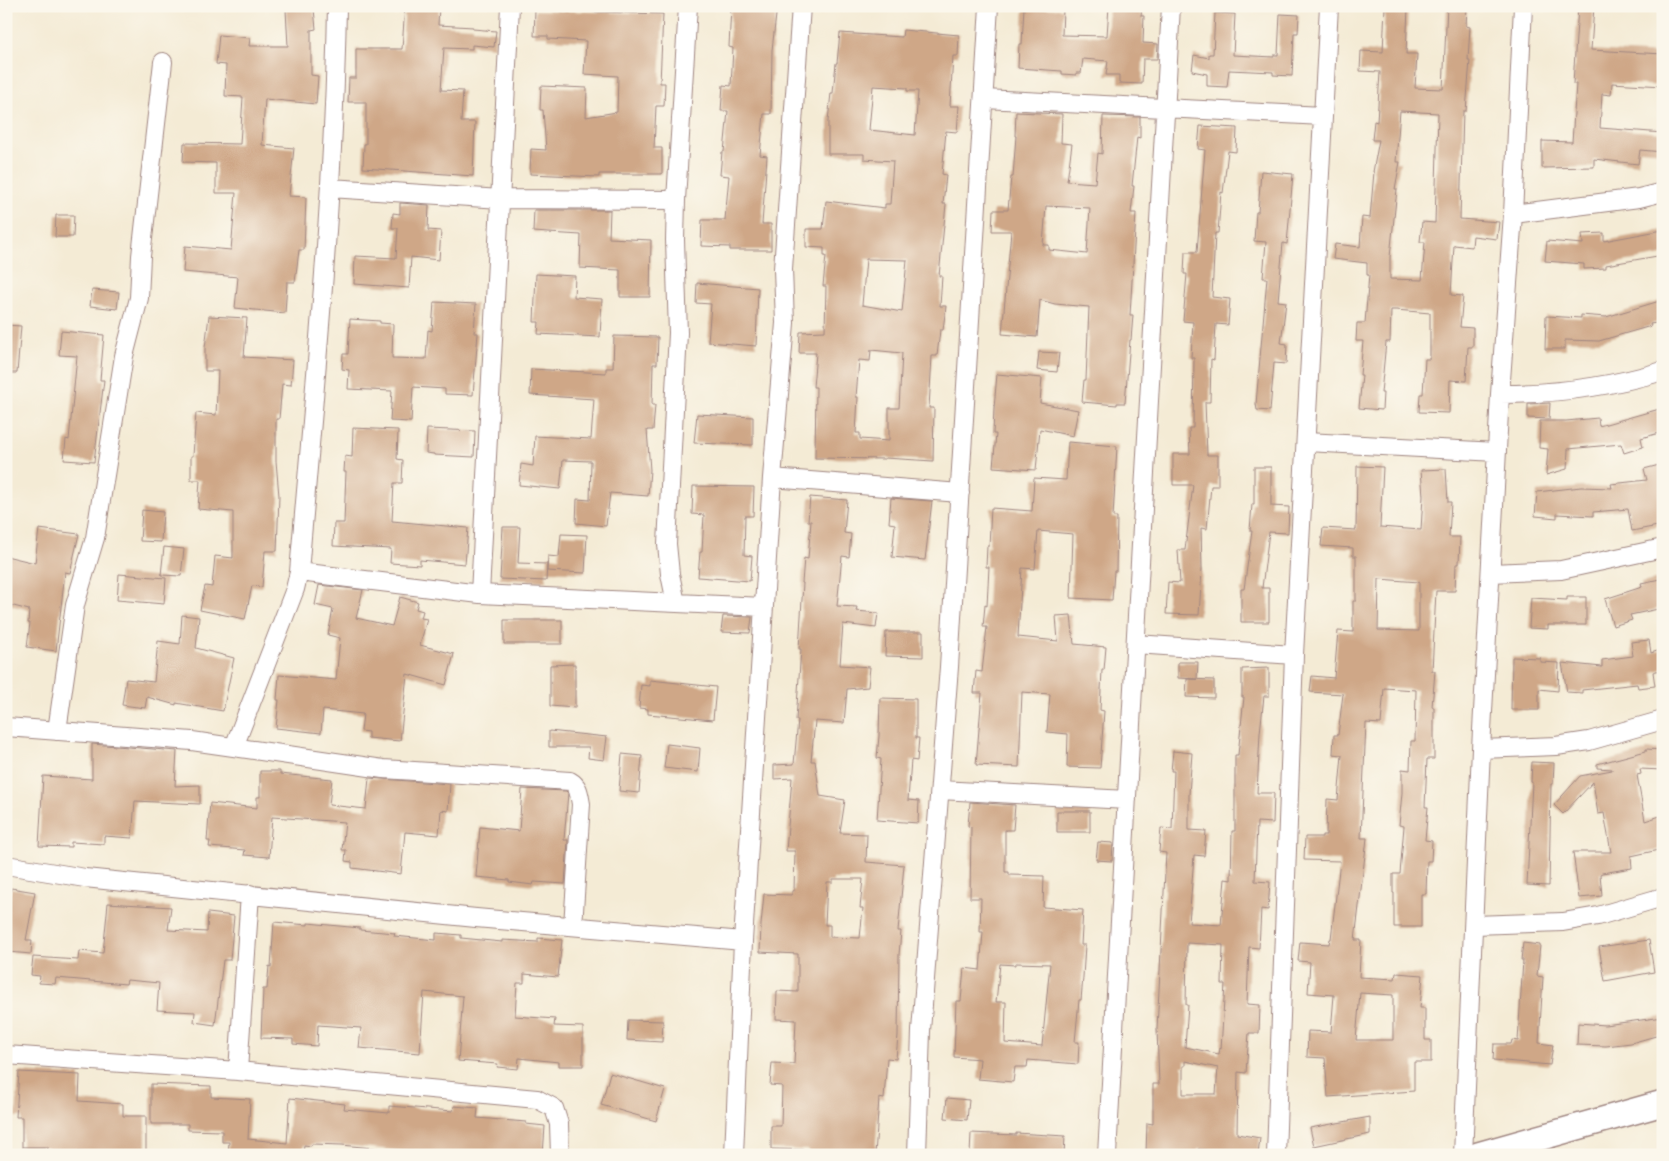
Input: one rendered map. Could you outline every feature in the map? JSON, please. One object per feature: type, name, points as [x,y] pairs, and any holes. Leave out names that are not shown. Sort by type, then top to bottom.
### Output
[{"type":"main road","points":[[1478,1155],[1663,1102]]},
{"type":"street","points":[[234,747],[295,589],[299,572],[330,188],[336,95],[337,6]]},
{"type":"street","points":[[480,594],[510,6]]},
{"type":"street","points":[[676,603],[670,574],[667,544],[678,333],[675,240],[676,200],[688,6]]},
{"type":"street","points":[[734,1155],[743,941],[772,478],[785,323],[783,269],[801,6]]},
{"type":"street","points":[[917,1155],[921,1031],[940,790],[960,493],[989,6]]},
{"type":"street","points":[[1107,1155],[1171,6]]},
{"type":"street","points":[[1276,1155],[1294,655],[1329,6]]},
{"type":"street","points":[[1463,1155],[1481,749],[1500,394],[1513,214],[1523,6]]},
{"type":"street","points":[[57,731],[76,605],[95,538],[124,356],[139,298],[141,256],[163,62]]},
{"type":"street","points":[[984,99],[1323,116]]},
{"type":"street","points":[[330,188],[500,199],[676,200]]},
{"type":"street","points":[[1513,214],[1639,198],[1663,192]]},
{"type":"street","points":[[1500,394],[1537,394],[1601,387],[1663,370]]},
{"type":"street","points":[[1306,442],[1497,452]]},
{"type":"street","points":[[772,478],[960,493]]},
{"type":"street","points":[[1491,572],[1561,570],[1663,548]]},
{"type":"street","points":[[299,572],[480,594],[764,607]]},
{"type":"street","points":[[1136,644],[1294,655]]},
{"type":"street","points":[[1481,749],[1556,746],[1589,741],[1663,720]]},
{"type":"street","points":[[6,727],[192,741],[383,769],[570,781],[579,790],[581,804],[572,926]]},
{"type":"street","points":[[940,790],[1127,800]]},
{"type":"street","points":[[6,866],[86,878],[743,941]]},
{"type":"street","points":[[238,1071],[250,894]]},
{"type":"street","points":[[1474,925],[1563,922],[1598,916],[1663,897]]},
{"type":"street","points":[[6,1055],[238,1071],[537,1099],[554,1108],[558,1124],[560,1155]]},
{"type":"building","points":[[405,6],[439,6],[438,25],[473,27],[473,29],[496,31],[494,47],[472,45],[472,49],[444,48],[441,90],[463,91],[461,122],[475,122],[473,176],[363,168],[364,144],[366,144],[366,102],[348,102],[349,78],[356,78],[356,49],[402,49]]},
{"type":"building","points":[[731,6],[777,6],[772,50],[771,114],[764,114],[760,155],[767,156],[762,224],[771,224],[771,250],[730,250],[730,247],[701,246],[702,220],[725,220],[729,176],[720,175],[728,111],[721,111],[723,85],[731,86],[733,48],[729,47]]},
{"type":"building","points":[[1109,6],[1142,6],[1141,16],[1144,16],[1143,43],[1158,44],[1157,59],[1143,59],[1142,84],[1119,83],[1119,75],[1106,75],[1108,61],[1083,59],[1081,73],[1076,73],[1076,75],[1062,74],[1062,71],[1018,68],[1019,44],[1022,44],[1024,7],[1063,9],[1062,35],[1107,36]]},
{"type":"building","points":[[1385,6],[1408,7],[1406,54],[1417,54],[1415,88],[1443,89],[1447,6],[1467,6],[1466,26],[1470,27],[1468,60],[1470,60],[1466,111],[1463,111],[1460,219],[1499,222],[1497,239],[1473,236],[1472,247],[1454,245],[1451,295],[1463,296],[1460,327],[1473,328],[1473,347],[1468,347],[1466,381],[1450,380],[1449,413],[1419,412],[1420,394],[1423,394],[1425,359],[1430,359],[1430,313],[1396,310],[1391,310],[1390,342],[1386,342],[1381,393],[1383,393],[1382,410],[1359,408],[1363,341],[1356,341],[1357,323],[1365,323],[1369,275],[1367,275],[1367,263],[1333,259],[1335,244],[1360,247],[1362,217],[1370,218],[1373,172],[1379,140],[1372,140],[1374,121],[1377,122],[1380,72],[1360,71],[1361,51],[1383,52]],"holes":[[[1400,111],[1438,113],[1435,223],[1422,222],[1420,242],[1425,242],[1422,280],[1390,279],[1390,257],[1397,189],[1395,189],[1400,162],[1396,162]]]},
{"type":"building","points":[[1578,6],[1594,6],[1591,50],[1663,54],[1663,86],[1612,83],[1611,95],[1602,94],[1600,128],[1663,133],[1663,152],[1640,150],[1638,164],[1594,159],[1594,167],[1542,168],[1542,141],[1572,142],[1576,84],[1573,84]]},
{"type":"building","points":[[314,9],[316,29],[311,30],[311,75],[318,76],[316,104],[265,99],[262,145],[294,148],[289,196],[306,197],[304,250],[299,250],[295,282],[287,282],[285,313],[235,308],[238,277],[183,272],[185,246],[231,250],[236,193],[216,193],[216,163],[183,162],[184,143],[240,144],[243,97],[225,96],[226,65],[216,64],[219,35],[250,38],[249,46],[288,46],[286,10]]},
{"type":"building","points":[[535,10],[663,14],[660,83],[665,83],[664,106],[656,106],[654,148],[662,148],[662,174],[599,174],[599,177],[530,174],[531,149],[546,150],[543,110],[540,110],[541,86],[587,88],[586,117],[617,112],[618,76],[584,74],[586,41],[548,39],[548,36],[534,36]]},
{"type":"building","points":[[1215,13],[1235,14],[1233,55],[1274,57],[1274,55],[1278,55],[1280,14],[1299,15],[1298,33],[1294,33],[1292,76],[1273,75],[1273,72],[1229,70],[1227,87],[1207,86],[1207,74],[1192,71],[1194,55],[1209,58],[1209,54],[1213,54]]},
{"type":"building","points":[[903,30],[959,35],[958,56],[953,56],[950,106],[959,106],[957,132],[946,131],[942,174],[946,175],[943,204],[946,204],[939,276],[942,276],[940,306],[946,306],[943,330],[940,330],[937,356],[932,356],[929,408],[934,408],[933,461],[885,458],[815,458],[816,387],[813,387],[816,353],[799,353],[800,332],[825,331],[826,286],[823,286],[826,256],[824,256],[824,248],[806,247],[806,229],[823,229],[826,201],[885,208],[885,204],[890,204],[893,161],[864,159],[864,154],[828,154],[828,121],[840,33],[902,37]],"holes":[[[873,86],[907,88],[907,91],[918,91],[915,135],[869,130]],[[866,259],[907,260],[902,312],[862,305]],[[871,350],[902,353],[899,408],[889,408],[889,441],[860,439],[860,433],[856,433],[859,360],[870,361]]]},
{"type":"building","points":[[1016,112],[1062,114],[1061,143],[1072,144],[1067,181],[1095,183],[1098,153],[1102,154],[1103,116],[1140,117],[1140,138],[1137,137],[1132,186],[1134,186],[1131,213],[1136,213],[1130,315],[1133,315],[1125,403],[1117,403],[1117,405],[1082,402],[1084,380],[1086,380],[1089,307],[1055,304],[1040,300],[1037,337],[1002,334],[1011,231],[992,231],[993,210],[1008,210],[1011,177],[1013,177]],"holes":[[[1046,206],[1090,208],[1087,254],[1049,250],[1049,245],[1043,245]]]},
{"type":"building","points":[[1200,126],[1237,128],[1236,152],[1228,151],[1223,193],[1221,192],[1218,233],[1215,233],[1212,297],[1230,299],[1228,325],[1216,324],[1214,360],[1211,359],[1210,402],[1205,402],[1207,455],[1218,455],[1218,486],[1211,486],[1207,529],[1201,528],[1202,569],[1199,615],[1166,614],[1168,582],[1180,583],[1178,550],[1185,550],[1193,485],[1173,485],[1173,454],[1190,454],[1189,428],[1193,428],[1194,358],[1191,358],[1193,322],[1183,321],[1187,274],[1184,274],[1185,252],[1197,252],[1205,150],[1198,149]]},
{"type":"building","points":[[1261,171],[1293,174],[1287,244],[1283,243],[1278,301],[1286,302],[1281,343],[1287,344],[1286,364],[1274,363],[1270,411],[1257,410],[1256,404],[1267,278],[1263,278],[1266,242],[1254,241]]},
{"type":"building","points":[[400,203],[429,205],[428,230],[441,231],[439,260],[411,257],[409,288],[354,284],[355,256],[396,258],[398,228],[392,228],[393,213],[400,214]]},
{"type":"building","points":[[534,210],[610,210],[609,238],[651,240],[650,297],[620,297],[620,270],[580,268],[581,235],[533,232]]},
{"type":"building","points":[[56,215],[74,215],[73,237],[55,237]]},
{"type":"building","points":[[1663,230],[1663,255],[1606,265],[1606,268],[1584,269],[1584,264],[1545,261],[1547,241],[1583,244],[1582,234],[1604,233],[1604,241]]},
{"type":"building","points":[[536,274],[575,276],[574,297],[602,299],[600,337],[538,334],[539,322],[534,322]]},
{"type":"building","points":[[697,283],[758,288],[756,346],[708,342],[711,304],[696,303]]},
{"type":"building","points":[[92,290],[119,292],[117,309],[90,306]]},
{"type":"building","points":[[1663,300],[1663,322],[1650,324],[1651,326],[1599,341],[1565,340],[1565,349],[1545,349],[1546,316],[1581,318],[1581,315],[1606,317]]},
{"type":"building","points":[[434,302],[476,304],[474,333],[478,333],[473,395],[445,394],[445,389],[413,387],[411,422],[390,421],[392,391],[348,389],[349,370],[342,369],[343,354],[348,354],[350,319],[393,324],[392,358],[426,359],[428,330],[432,331]]},
{"type":"building","points":[[209,316],[247,318],[244,357],[293,360],[291,385],[282,384],[279,419],[276,419],[276,461],[279,496],[277,551],[265,551],[262,587],[252,586],[245,619],[200,610],[205,586],[212,587],[215,556],[233,558],[233,512],[198,509],[200,480],[191,480],[191,456],[193,456],[196,413],[216,415],[218,371],[205,371],[205,348]]},
{"type":"building","points":[[6,325],[21,326],[17,373],[6,373]]},
{"type":"building","points":[[61,331],[104,335],[100,380],[104,380],[94,462],[64,460],[66,439],[69,440],[77,356],[59,355]]},
{"type":"building","points":[[614,336],[658,337],[657,364],[653,364],[652,405],[655,405],[653,430],[647,430],[650,470],[648,496],[610,493],[606,526],[576,523],[577,499],[590,500],[591,461],[563,460],[560,489],[519,485],[521,464],[533,466],[535,436],[591,439],[594,399],[530,395],[531,369],[606,373],[606,368],[613,368]]},
{"type":"building","points":[[1039,352],[1059,353],[1057,372],[1037,370]]},
{"type":"building","points":[[997,374],[1042,378],[1040,403],[1078,410],[1073,436],[1040,429],[1036,470],[993,467],[996,434],[993,434]]},
{"type":"building","points":[[1550,403],[1549,419],[1528,418],[1528,404]]},
{"type":"building","points":[[1663,408],[1663,432],[1641,438],[1643,447],[1624,453],[1621,444],[1568,449],[1567,469],[1546,475],[1548,449],[1539,448],[1540,421],[1598,418],[1599,426]]},
{"type":"building","points":[[697,414],[753,417],[753,445],[694,443]]},
{"type":"building","points":[[353,428],[398,430],[397,459],[403,460],[402,483],[394,483],[392,521],[468,528],[465,564],[420,560],[420,565],[390,563],[391,549],[333,546],[334,523],[344,523],[345,456],[352,457]]},
{"type":"building","points":[[427,429],[475,431],[474,457],[426,453]]},
{"type":"building","points":[[1068,442],[1117,446],[1113,517],[1117,517],[1116,571],[1114,571],[1112,600],[1071,598],[1073,534],[1038,531],[1035,569],[1022,568],[1018,637],[1058,641],[1056,616],[1071,615],[1074,644],[1106,647],[1104,670],[1102,670],[1100,710],[1104,711],[1100,768],[1067,767],[1068,734],[1047,732],[1050,694],[1022,692],[1019,767],[976,765],[982,693],[974,693],[976,671],[982,672],[987,627],[983,627],[985,605],[987,606],[989,567],[986,567],[991,508],[1032,511],[1034,478],[1066,480]]},
{"type":"building","points":[[1663,464],[1663,525],[1632,531],[1628,509],[1593,512],[1593,516],[1557,514],[1557,518],[1535,516],[1537,492],[1581,487],[1612,488],[1611,484],[1647,480],[1644,469]]},
{"type":"building","points":[[1357,466],[1383,467],[1380,527],[1421,530],[1423,496],[1421,470],[1446,469],[1448,502],[1451,502],[1449,537],[1460,537],[1459,564],[1456,564],[1455,591],[1436,591],[1432,671],[1435,671],[1432,707],[1434,707],[1434,759],[1427,759],[1425,807],[1428,807],[1425,840],[1432,841],[1431,861],[1427,861],[1426,894],[1421,894],[1421,927],[1394,927],[1393,893],[1393,874],[1400,874],[1404,826],[1399,825],[1402,769],[1410,770],[1411,741],[1415,741],[1416,690],[1384,688],[1381,724],[1366,723],[1361,838],[1367,838],[1355,940],[1361,940],[1359,977],[1395,979],[1396,973],[1423,975],[1420,1008],[1425,1008],[1425,1040],[1431,1040],[1431,1062],[1414,1062],[1414,1091],[1328,1097],[1325,1058],[1307,1057],[1308,1031],[1331,1032],[1334,995],[1308,993],[1310,962],[1298,961],[1300,942],[1329,944],[1331,939],[1340,861],[1304,860],[1305,837],[1322,837],[1322,835],[1326,835],[1327,799],[1338,800],[1342,755],[1333,754],[1334,735],[1338,735],[1343,694],[1310,692],[1312,676],[1334,678],[1338,631],[1353,632],[1353,601],[1356,601],[1356,556],[1353,556],[1353,548],[1321,546],[1323,528],[1356,530]],"holes":[[[1379,579],[1419,582],[1419,631],[1378,630]],[[1360,993],[1393,995],[1393,1040],[1356,1040]]]},
{"type":"building","points":[[1254,467],[1271,467],[1271,506],[1289,507],[1288,533],[1269,532],[1262,588],[1269,588],[1269,622],[1241,622],[1241,589],[1244,589],[1252,531],[1250,531],[1252,504],[1254,504]]},
{"type":"building","points":[[693,486],[754,487],[753,516],[745,516],[744,555],[752,556],[750,581],[698,577],[700,552],[702,552],[704,515],[692,514]]},
{"type":"building","points":[[810,497],[847,500],[844,533],[851,534],[849,557],[842,556],[837,606],[857,607],[856,611],[878,613],[876,628],[843,624],[840,665],[870,667],[868,687],[847,689],[844,723],[815,721],[811,761],[815,761],[820,796],[845,800],[840,833],[867,834],[866,862],[904,865],[898,931],[901,931],[896,1059],[887,1058],[884,1099],[879,1098],[875,1155],[771,1149],[771,1126],[781,1126],[782,1086],[770,1085],[772,1063],[794,1064],[796,1020],[776,1019],[777,991],[798,992],[798,954],[760,952],[761,925],[764,894],[792,895],[792,891],[794,891],[795,851],[786,851],[792,778],[774,779],[774,765],[794,764],[798,720],[796,720],[801,649],[799,649],[802,583],[804,558],[808,559],[811,521],[808,521]],"holes":[[[833,879],[863,879],[860,908],[863,908],[860,938],[830,937],[830,925],[825,925],[827,882],[833,882]]]},
{"type":"building","points":[[891,498],[932,501],[925,560],[892,557],[895,524],[889,523]]},
{"type":"building","points":[[142,510],[163,512],[161,542],[140,541]]},
{"type":"building","points":[[503,527],[520,527],[518,563],[547,564],[546,581],[500,579]]},
{"type":"building","points":[[39,529],[79,534],[70,573],[65,572],[56,651],[27,647],[30,623],[28,623],[29,610],[6,604],[6,556],[35,563]]},
{"type":"building","points":[[561,534],[587,535],[585,573],[547,571],[548,556],[559,557]]},
{"type":"building","points":[[164,547],[184,549],[181,576],[161,575]]},
{"type":"building","points":[[119,574],[166,578],[164,604],[117,600]]},
{"type":"building","points":[[1660,579],[1663,592],[1663,608],[1630,615],[1632,620],[1613,626],[1605,599],[1642,587],[1641,583]]},
{"type":"building","points":[[319,585],[363,590],[356,618],[392,626],[400,597],[418,602],[416,609],[423,611],[421,618],[427,619],[420,645],[454,654],[446,685],[407,674],[400,741],[368,738],[368,732],[361,731],[363,714],[323,710],[321,733],[276,728],[279,675],[336,680],[340,638],[328,635],[333,609],[315,605]]},
{"type":"building","points":[[1567,597],[1586,597],[1586,625],[1548,625],[1548,629],[1529,628],[1531,598],[1567,600]]},
{"type":"building","points":[[182,615],[199,617],[196,648],[234,658],[223,711],[176,703],[176,705],[147,697],[145,708],[122,705],[126,679],[154,682],[158,641],[180,644]]},
{"type":"building","points":[[723,616],[752,617],[750,633],[721,632]]},
{"type":"building","points":[[504,620],[562,620],[562,644],[504,644]]},
{"type":"building","points":[[886,632],[923,632],[923,657],[885,656]]},
{"type":"building","points":[[1649,640],[1651,653],[1663,649],[1663,669],[1653,672],[1655,686],[1638,688],[1637,684],[1582,690],[1582,693],[1567,692],[1562,663],[1602,667],[1602,660],[1633,656],[1631,642]]},
{"type":"building","points":[[1512,657],[1540,658],[1540,662],[1559,663],[1558,691],[1539,689],[1539,710],[1511,710]]},
{"type":"building","points":[[1178,662],[1198,662],[1197,679],[1178,678]]},
{"type":"building","points":[[575,664],[575,708],[550,706],[550,665]]},
{"type":"building","points":[[1269,668],[1269,696],[1264,696],[1260,733],[1257,793],[1274,793],[1273,823],[1257,822],[1255,881],[1270,882],[1268,910],[1261,909],[1259,948],[1249,947],[1247,1004],[1260,1005],[1259,1033],[1249,1033],[1246,1073],[1238,1072],[1237,1134],[1260,1138],[1258,1155],[1236,1155],[1198,1149],[1198,1155],[1146,1154],[1147,1123],[1153,1124],[1153,1084],[1159,1084],[1157,1029],[1166,853],[1159,852],[1161,828],[1172,829],[1174,771],[1171,771],[1173,751],[1192,753],[1189,830],[1206,831],[1204,856],[1194,855],[1189,923],[1221,925],[1225,879],[1231,880],[1232,831],[1235,831],[1235,755],[1238,755],[1244,697],[1242,697],[1242,669]],"holes":[[[1187,943],[1223,945],[1222,984],[1225,984],[1221,1049],[1219,1054],[1185,1047],[1188,1005],[1186,1005]],[[1185,1061],[1218,1068],[1216,1094],[1183,1094],[1183,1066],[1185,1066]]]},
{"type":"building","points":[[1187,679],[1214,680],[1214,698],[1186,697]]},
{"type":"building","points":[[650,680],[716,687],[713,720],[648,714],[648,709],[639,708],[641,685],[650,686]]},
{"type":"building","points":[[880,698],[916,699],[916,738],[919,738],[917,761],[911,760],[908,800],[919,801],[918,823],[877,820],[881,759],[877,758]]},
{"type":"building","points":[[549,731],[607,737],[604,760],[588,758],[589,747],[549,747]]},
{"type":"building","points":[[92,744],[177,751],[175,786],[200,785],[200,804],[135,801],[132,838],[104,836],[104,844],[71,842],[71,847],[39,846],[43,776],[92,779]]},
{"type":"building","points":[[667,744],[700,748],[698,772],[664,768]]},
{"type":"building","points":[[1646,749],[1663,750],[1663,770],[1640,769],[1641,774],[1637,775],[1645,821],[1663,815],[1663,849],[1631,856],[1632,868],[1600,874],[1602,896],[1579,898],[1573,852],[1611,852],[1604,813],[1598,814],[1593,782],[1563,814],[1554,805],[1580,776],[1612,770],[1597,768],[1597,764],[1646,751]]},
{"type":"building","points":[[622,754],[642,756],[639,793],[619,791]]},
{"type":"building","points":[[1532,762],[1554,763],[1553,784],[1551,784],[1549,886],[1527,885]]},
{"type":"building","points":[[260,771],[280,771],[280,774],[332,779],[329,805],[366,809],[369,778],[450,784],[448,811],[441,810],[439,835],[405,832],[401,874],[352,868],[352,862],[345,861],[346,850],[342,850],[345,822],[272,817],[269,857],[244,855],[245,850],[209,847],[210,841],[207,841],[210,803],[257,808],[257,797],[260,797]]},
{"type":"building","points":[[522,789],[566,791],[568,793],[564,840],[568,840],[565,884],[534,882],[533,885],[509,882],[509,880],[476,877],[480,827],[519,831]]},
{"type":"building","points":[[970,802],[1015,805],[1013,830],[1005,830],[1005,872],[1009,872],[1009,875],[1044,876],[1043,907],[1083,910],[1081,945],[1085,945],[1081,1000],[1079,1000],[1075,1042],[1079,1042],[1078,1064],[1028,1060],[1027,1067],[1015,1067],[1013,1082],[978,1079],[980,1059],[954,1057],[956,1001],[961,1001],[964,968],[980,970],[983,932],[980,932],[981,898],[970,898],[971,827],[968,826]],"holes":[[[1000,964],[1050,964],[1042,1046],[1005,1043],[1006,1002],[996,1002]]]},
{"type":"building","points":[[1057,811],[1090,811],[1090,832],[1057,832]]},
{"type":"building","points":[[1098,842],[1113,843],[1112,861],[1096,860]]},
{"type":"building","points":[[11,888],[35,892],[26,940],[32,940],[31,954],[8,952],[9,932],[6,931],[6,916]]},
{"type":"building","points":[[108,903],[171,907],[168,930],[207,932],[208,913],[234,916],[230,960],[223,960],[215,1025],[194,1022],[195,1012],[157,1010],[159,983],[127,980],[126,984],[56,978],[55,984],[39,983],[40,976],[31,975],[33,957],[78,960],[79,951],[103,953]]},
{"type":"building","points":[[274,922],[360,928],[360,930],[395,933],[394,936],[436,940],[436,933],[461,935],[461,938],[502,942],[502,940],[538,942],[538,938],[562,940],[558,977],[524,974],[524,983],[517,983],[515,1016],[555,1019],[554,1026],[583,1027],[583,1066],[559,1066],[559,1062],[519,1058],[518,1069],[497,1067],[498,1064],[458,1061],[463,996],[424,992],[420,1053],[359,1048],[361,1028],[318,1025],[317,1046],[293,1044],[293,1039],[261,1038],[263,989],[267,989],[269,966],[271,967]]},
{"type":"building","points":[[1649,940],[1654,972],[1605,981],[1599,947]]},
{"type":"building","points":[[1523,943],[1540,945],[1537,976],[1543,977],[1539,1043],[1553,1045],[1550,1065],[1493,1060],[1494,1044],[1511,1044],[1512,1040],[1518,1041]]},
{"type":"building","points":[[1663,1017],[1663,1034],[1631,1043],[1606,1046],[1577,1045],[1578,1023],[1605,1025]]},
{"type":"building","points":[[628,1020],[663,1021],[662,1042],[627,1040]]},
{"type":"building","points":[[19,1072],[80,1075],[79,1101],[123,1104],[123,1116],[146,1116],[146,1155],[109,1155],[78,1152],[78,1155],[47,1155],[48,1147],[22,1147],[22,1117],[16,1117]]},
{"type":"building","points":[[610,1073],[665,1089],[656,1121],[601,1105]]},
{"type":"building","points":[[151,1084],[211,1086],[211,1097],[250,1099],[248,1139],[287,1143],[290,1098],[345,1104],[344,1109],[389,1113],[389,1106],[453,1111],[454,1106],[478,1108],[477,1118],[526,1122],[526,1124],[545,1126],[543,1155],[412,1155],[412,1152],[312,1144],[311,1146],[304,1145],[303,1155],[228,1155],[229,1142],[222,1142],[222,1131],[188,1130],[188,1124],[151,1124]]},
{"type":"building","points":[[947,1098],[969,1100],[967,1120],[945,1118]]},
{"type":"building","points":[[1370,1117],[1370,1134],[1314,1146],[1310,1128]]},
{"type":"building","points":[[971,1133],[1065,1136],[1064,1155],[970,1155]]}]
